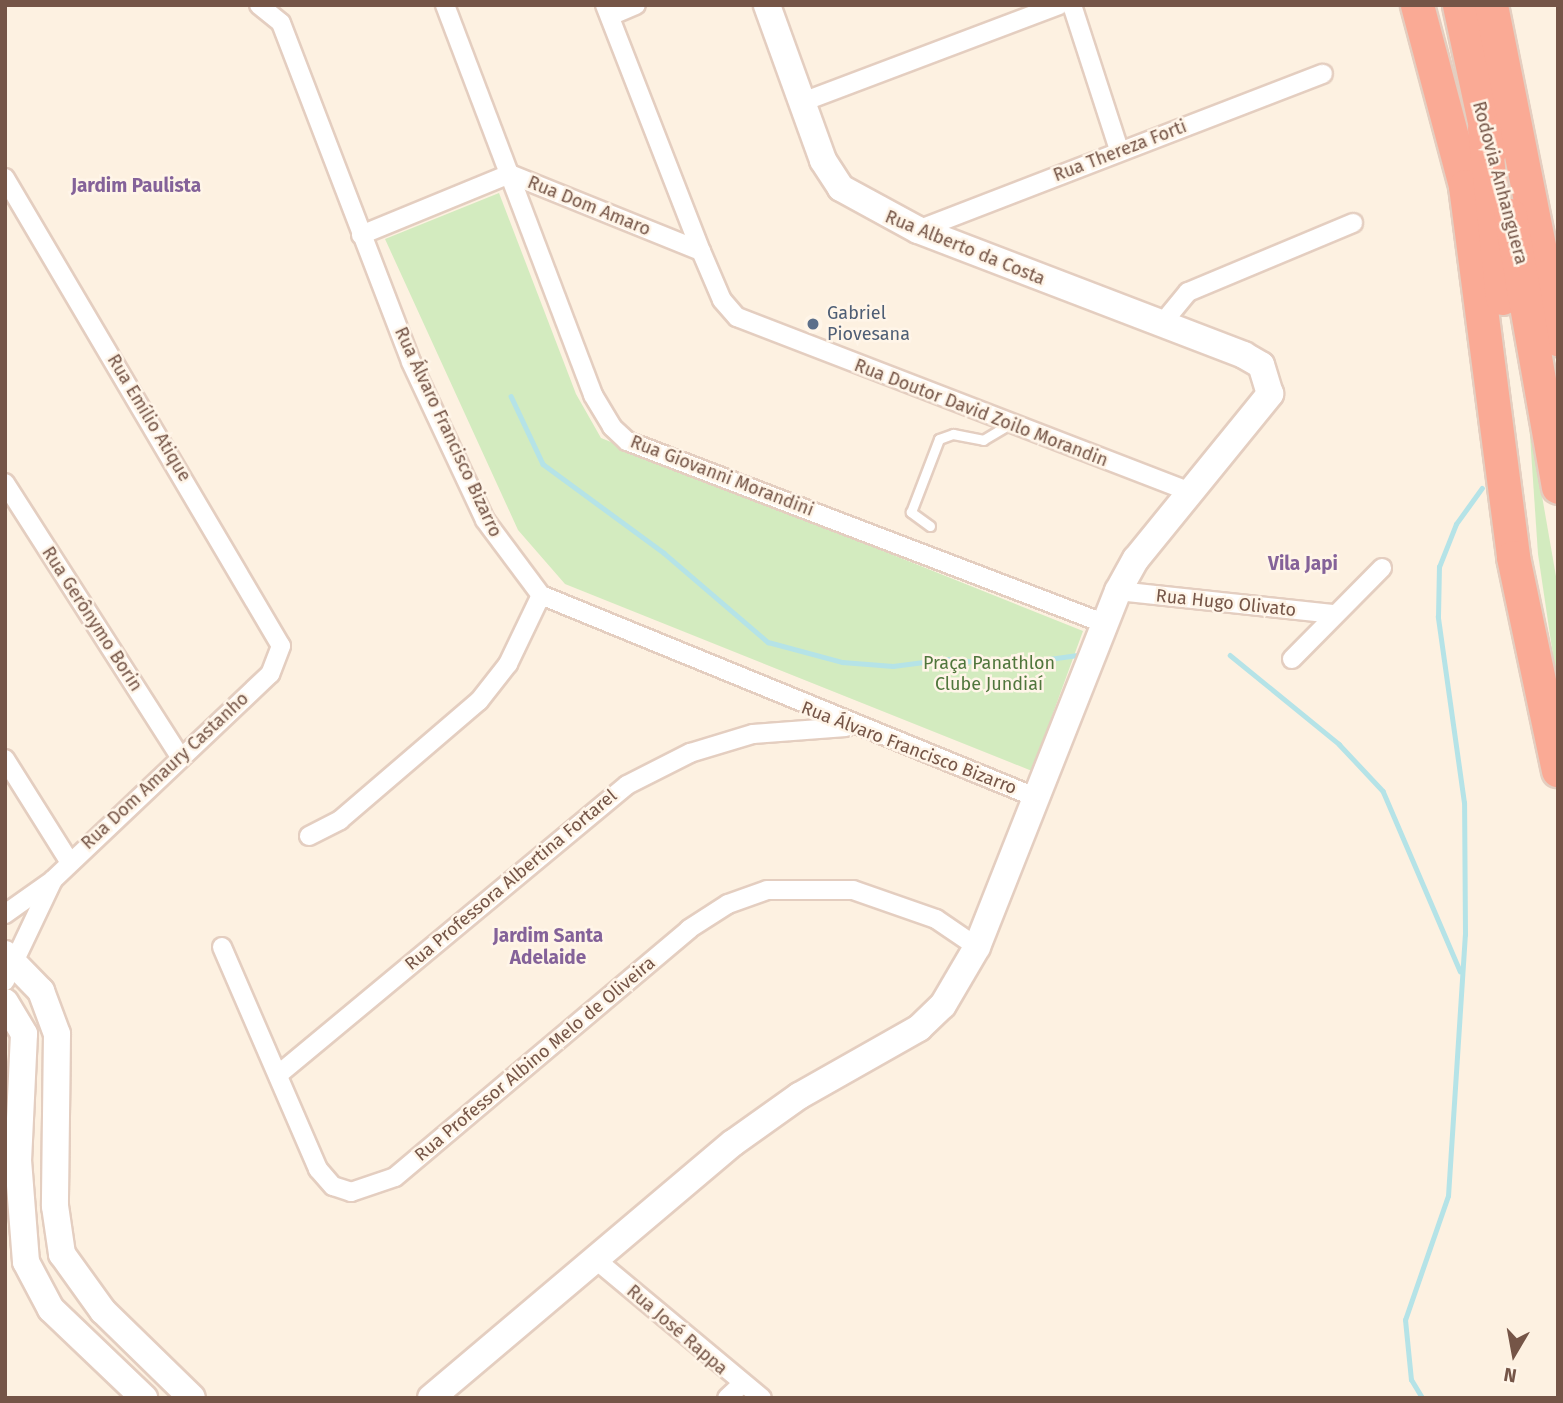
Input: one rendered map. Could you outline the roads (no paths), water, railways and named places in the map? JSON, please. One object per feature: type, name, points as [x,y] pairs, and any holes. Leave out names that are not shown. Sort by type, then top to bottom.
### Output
[{"type":"highway","points":[[1417,5],[1465,187],[1513,557],[1558,770]]},
{"type":"highway","name":"Rodovia Anhanguera","points":[[1459,5],[1484,130],[1520,251],[1558,487]]},
{"type":"highway","name":"Rodovia Anhanguera","points":[[1491,5],[1558,339]]},
{"type":"highway","points":[[1484,130],[1522,511],[1558,750]]},
{"type":"street","name":"Rua Álvaro Francisco Bizarro","points":[[259,5],[281,23],[361,235],[485,520],[541,595],[852,727],[1035,797]]},
{"type":"street","name":"Rua Giovanni Morandini","points":[[445,5],[593,395],[627,441],[1103,623]]},
{"type":"street","points":[[608,10],[636,5]]},
{"type":"street","name":"Rua Alberto da Costa","points":[[767,5],[800,103],[841,188],[918,230],[1160,326],[1244,355],[1270,381],[1266,407],[1191,492]]},
{"type":"street","points":[[800,103],[1059,5]]},
{"type":"street","points":[[1072,5],[1119,150]]},
{"type":"street","name":"Rua Doutor David Zoilo Morandin","points":[[608,10],[701,251],[722,300],[737,317],[1191,492]]},
{"type":"street","name":"Rua Thereza Forti","points":[[918,230],[1119,150],[1323,74]]},
{"type":"street","name":"Rua Dom Amaro","points":[[361,235],[510,174],[701,251]]},
{"type":"street","name":"Rua Emílio Atique","points":[[5,178],[277,631],[277,662]]},
{"type":"street","points":[[1160,326],[1188,292],[1353,223]]},
{"type":"street","name":"Rua Gerônymo Borin","points":[[5,483],[179,755]]},
{"type":"street","points":[[431,1398],[595,1259],[777,1111],[919,1028],[943,1005],[977,947],[1103,623],[1118,591],[1191,492]]},
{"type":"street","points":[[1292,659],[1382,568]]},
{"type":"street","name":"Rua Hugo Olivato","points":[[1118,591],[1335,614]]},
{"type":"street","points":[[309,836],[340,820],[479,701],[508,664],[541,595]]},
{"type":"street","name":"Rua Dom Amaury Castanho","points":[[9,966],[53,880],[69,861],[277,662]]},
{"type":"street","name":"Rua Professora Albertina Fortarel","points":[[279,1074],[627,785],[690,753],[753,734],[852,727]]},
{"type":"street","points":[[5,759],[69,861]]},
{"type":"street","name":"Rua Dom Amaury Castanho","points":[[5,914],[53,880]]},
{"type":"street","name":"Rua Professor Albino Melo de Oliveira","points":[[222,947],[318,1169],[333,1186],[374,1189],[728,904],[766,890],[853,890],[936,919],[977,947]]},
{"type":"street","points":[[9,966],[41,991],[57,1034],[55,1206],[62,1254],[103,1311],[192,1398]]},
{"type":"street","points":[[5,1002],[24,1034],[14,1062],[19,1214],[30,1273],[51,1309],[144,1398]]},
{"type":"street","name":"Rua José Rappa","points":[[595,1259],[741,1385],[762,1398]]},
{"type":"street","points":[[727,1398],[741,1385]]},
{"type":"lane","points":[[930,526],[911,512],[940,439],[953,434],[983,440],[1010,424]]},
{"type":"waterway","points":[[511,396],[543,464],[664,553],[768,642],[842,662],[893,666],[947,659],[1007,665],[1077,655]]},
{"type":"waterway","points":[[1422,1398],[1411,1380],[1405,1320],[1448,1196],[1465,935],[1464,803],[1438,617],[1439,567],[1456,524],[1482,488]]},
{"type":"waterway","points":[[1230,655],[1339,744],[1383,791],[1460,971]]},
{"type":"place","name":"Gabriel Piovesana","points":[[813,324]]},
{"type":"district","name":"Jardim Paulista","points":[[136,186]]},
{"type":"district","name":"Vila Japi","points":[[1303,564]]},
{"type":"district","name":"Jardim Santa Adelaide","points":[[548,947]]},
{"type":"park label","name":"Praça Panathlon Clube Jundiaí","points":[[989,674]]}]
